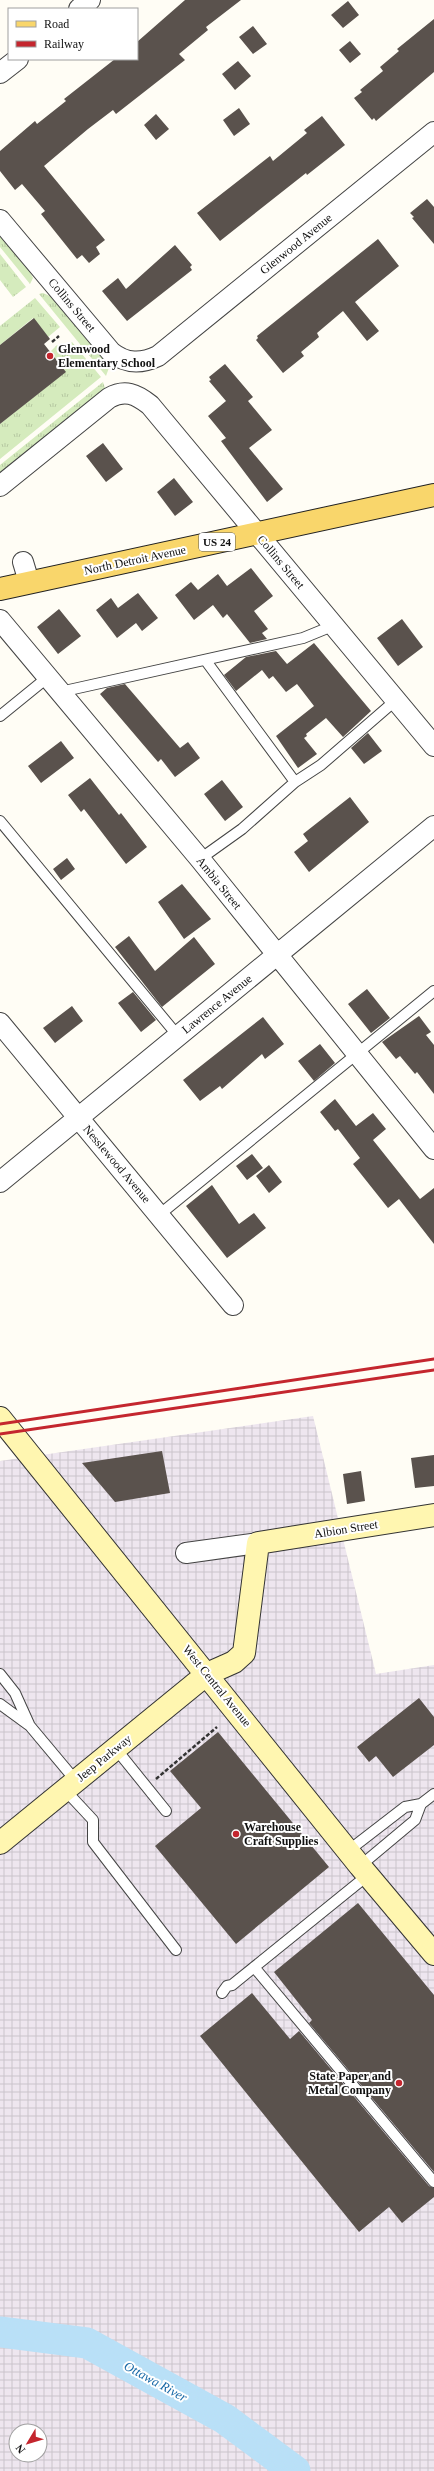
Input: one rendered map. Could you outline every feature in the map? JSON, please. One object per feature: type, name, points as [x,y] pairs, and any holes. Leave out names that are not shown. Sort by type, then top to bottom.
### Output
[{"type":"main road","name":"North Detroit Avenue","points":[[0,589],[26,572],[257,533],[434,495]]},
{"type":"main road","name":"West Central Avenue","points":[[0,1418],[358,1864],[434,1954]]},
{"type":"main road","name":"Albion Street","points":[[258,1543],[434,1515]]},
{"type":"main road","points":[[207,1674],[234,1662],[244,1653],[258,1543]]},
{"type":"main road","name":"Jeep Parkway","points":[[0,1842],[207,1674]]},
{"type":"street","points":[[80,8],[90,0]]},
{"type":"street","points":[[0,74],[17,60]]},
{"type":"street","name":"Glenwood Avenue","points":[[158,356],[434,132]]},
{"type":"street","name":"Collins Street","points":[[0,220],[111,352],[122,359],[134,362],[145,361],[158,356]]},
{"type":"street","name":"Collins Street","points":[[0,486],[109,398],[118,393],[134,394],[150,405],[434,746]]},
{"type":"street","name":"Ambia Street","points":[[0,620],[200,859],[434,1149]]},
{"type":"street","name":"Lawrence Avenue","points":[[0,1182],[434,826]]},
{"type":"street","name":"Nesslewood Avenue","points":[[0,1023],[233,1305]]},
{"type":"street","name":"Albion Street","points":[[186,1553],[258,1543]]},
{"type":"lane","points":[[60,692],[152,670],[206,661],[234,652],[302,638],[325,629],[332,623]]},
{"type":"lane","points":[[206,661],[295,782]]},
{"type":"lane","points":[[0,716],[48,677]]},
{"type":"lane","points":[[200,859],[242,829],[295,782],[321,765],[396,700]]},
{"type":"lane","points":[[0,821],[178,1036]]},
{"type":"lane","points":[[159,1215],[434,991]]},
{"type":"lane","points":[[0,1674],[15,1693],[30,1726],[92,1820],[93,1842],[176,1950]]},
{"type":"lane","points":[[0,1704],[30,1726]]},
{"type":"lane","points":[[116,1749],[166,1811]]},
{"type":"lane","points":[[222,1993],[227,1986],[232,1985],[254,1967],[358,1864],[405,1806],[421,1804],[434,1794]]},
{"type":"lane","points":[[358,1864],[415,1820],[421,1804]]},
{"type":"lane","points":[[254,1967],[434,2182]]},
{"type":"path","points":[[52,342],[59,336]]},
{"type":"path","points":[[156,1779],[217,1727]]},
{"type":"shaded area","points":[[313,1416],[376,1674],[434,1665],[434,2471],[0,2471],[0,1461]]},
{"type":"green space","points":[[0,235],[30,272],[33,278],[30,284],[0,247]]},
{"type":"green space","points":[[0,254],[26,287],[13,297],[0,280]]},
{"type":"green space","points":[[43,293],[50,296],[110,365],[106,376],[39,294]]},
{"type":"green space","points":[[35,298],[60,327],[48,337],[33,318],[0,345],[0,326]]},
{"type":"green space","points":[[72,342],[101,377],[0,459],[0,424],[65,372],[50,352],[57,345],[62,350]]},
{"type":"green space","points":[[103,382],[105,388],[0,473],[0,465]]},
{"type":"building","points":[[185,0],[241,0],[206,27],[208,30],[179,54],[185,60],[116,114],[113,110],[44,166],[105,240],[96,247],[100,254],[89,263],[82,255],[77,259],[41,214],[45,211],[22,184],[15,190],[0,171],[0,151],[35,121],[37,124],[66,101],[64,99],[114,60],[138,60],[138,41]]},
{"type":"building","points":[[348,1],[359,15],[343,28],[331,15]]},
{"type":"building","points":[[434,19],[434,72],[376,121],[374,118],[372,120],[354,98],[362,92],[360,90],[383,71],[380,67],[399,51],[397,49]]},
{"type":"building","points":[[253,26],[267,44],[253,54],[239,37]]},
{"type":"building","points":[[350,41],[361,54],[350,63],[339,50]]},
{"type":"building","points":[[238,61],[251,76],[235,90],[222,74]]},
{"type":"building","points":[[239,108],[250,124],[234,136],[223,120]]},
{"type":"building","points":[[156,114],[169,129],[156,140],[144,125]]},
{"type":"building","points":[[322,116],[345,145],[307,175],[306,173],[220,241],[197,213],[270,156],[273,161],[307,133],[304,130]]},
{"type":"building","points":[[427,199],[434,207],[434,244],[412,218],[414,217],[410,213]]},
{"type":"building","points":[[378,239],[399,266],[355,302],[379,331],[367,341],[343,311],[317,333],[319,337],[301,352],[304,356],[283,373],[256,340],[258,338],[257,336]]},
{"type":"building","points":[[175,245],[192,265],[190,267],[192,270],[127,321],[102,291],[118,278],[126,289]]},
{"type":"building","name":"Glenwood Elementary School","points":[[34,318],[50,339],[44,344],[66,372],[0,424],[0,345]]},
{"type":"building","points":[[225,364],[253,397],[248,401],[272,430],[249,448],[283,489],[267,502],[221,441],[226,438],[208,416],[226,401],[209,381],[211,380],[209,377]]},
{"type":"building","points":[[103,443],[123,469],[106,482],[86,456]]},
{"type":"building","points":[[174,478],[193,502],[175,516],[157,492]]},
{"type":"building","points":[[251,568],[273,596],[254,611],[268,629],[262,633],[267,639],[250,643],[227,614],[223,618],[213,605],[194,620],[175,595],[191,582],[198,590],[218,574],[227,586]]},
{"type":"building","points":[[138,593],[158,618],[142,631],[136,623],[117,638],[96,610],[111,598],[118,608]]},
{"type":"building","points":[[59,609],[81,636],[58,654],[37,627]]},
{"type":"building","points":[[402,619],[423,647],[398,666],[377,638]]},
{"type":"building","points":[[314,643],[371,711],[343,737],[326,718],[306,734],[307,736],[304,738],[317,754],[298,768],[276,736],[314,706],[297,684],[286,692],[273,676],[269,679],[262,670],[236,691],[224,675],[246,657],[276,651],[287,664]]},
{"type":"building","points":[[125,684],[180,748],[188,742],[200,758],[175,777],[161,759],[158,762],[100,694],[107,688]]},
{"type":"building","points":[[368,733],[382,751],[364,764],[351,748]]},
{"type":"building","points":[[61,741],[74,758],[41,783],[28,766]]},
{"type":"building","points":[[90,778],[119,815],[121,813],[147,847],[126,864],[84,809],[81,812],[68,795]]},
{"type":"building","points":[[222,780],[243,807],[225,821],[204,794]]},
{"type":"building","points":[[350,797],[369,822],[309,872],[294,852],[308,841],[303,834]]},
{"type":"building","points":[[67,858],[75,869],[61,880],[53,869]]},
{"type":"building","points":[[182,884],[211,919],[184,939],[158,902]]},
{"type":"building","points":[[129,936],[155,971],[194,937],[215,964],[162,1007],[115,947]]},
{"type":"building","points":[[367,989],[390,1018],[371,1033],[348,1004]]},
{"type":"building","points":[[133,992],[156,1020],[141,1032],[118,1003]]},
{"type":"building","points":[[72,1006],[83,1021],[55,1043],[43,1028]]},
{"type":"building","points":[[419,1016],[431,1032],[426,1035],[434,1045],[434,1094],[417,1072],[415,1074],[400,1056],[396,1059],[382,1042]]},
{"type":"building","points":[[263,1017],[284,1044],[265,1059],[262,1054],[222,1089],[220,1086],[200,1101],[183,1080]]},
{"type":"building","points":[[320,1044],[335,1063],[314,1081],[298,1061]]},
{"type":"building","points":[[335,1099],[356,1126],[373,1113],[386,1129],[373,1140],[420,1199],[434,1188],[434,1244],[399,1199],[388,1208],[353,1164],[360,1158],[338,1129],[335,1131],[320,1112]]},
{"type":"building","points":[[252,1154],[263,1168],[247,1180],[236,1166]]},
{"type":"building","points":[[269,1165],[282,1182],[269,1193],[256,1176]]},
{"type":"building","points":[[212,1185],[239,1224],[254,1213],[266,1228],[227,1258],[186,1206]]},
{"type":"building","points":[[162,1451],[170,1493],[115,1502],[82,1463]]},
{"type":"building","points":[[434,1455],[434,1486],[415,1488],[411,1458]]},
{"type":"building","points":[[361,1471],[365,1501],[347,1504],[343,1474]]},
{"type":"building","points":[[419,1698],[434,1717],[434,1745],[393,1777],[376,1756],[369,1762],[357,1747]]},
{"type":"building","name":"Warehouse Craft Supplies","points":[[218,1732],[329,1867],[236,1944],[155,1846],[201,1808],[170,1771]]},
{"type":"building","name":"State Paper and Metal Company","points":[[358,1903],[434,1995],[434,2172],[309,2023],[312,2020],[274,1972]]},
{"type":"building","name":"State Paper and Metal Company","points":[[252,1993],[290,2039],[299,2031],[429,2186],[434,2188],[434,2197],[402,2223],[389,2207],[359,2232],[200,2036]]},
{"type":"waterway","name":"Ottawa River","points":[[0,2332],[87,2343],[225,2419],[295,2471]]},
{"type":"railway","points":[[0,1424],[434,1359]]},
{"type":"railway","points":[[0,1434],[434,1370]]},
{"type":"place","name":"Glenwood Elementary School","points":[[50,356]]},
{"type":"place","name":"Warehouse Craft Supplies","points":[[236,1834]]},
{"type":"place","name":"State Paper and Metal Company","points":[[399,2083]]}]
